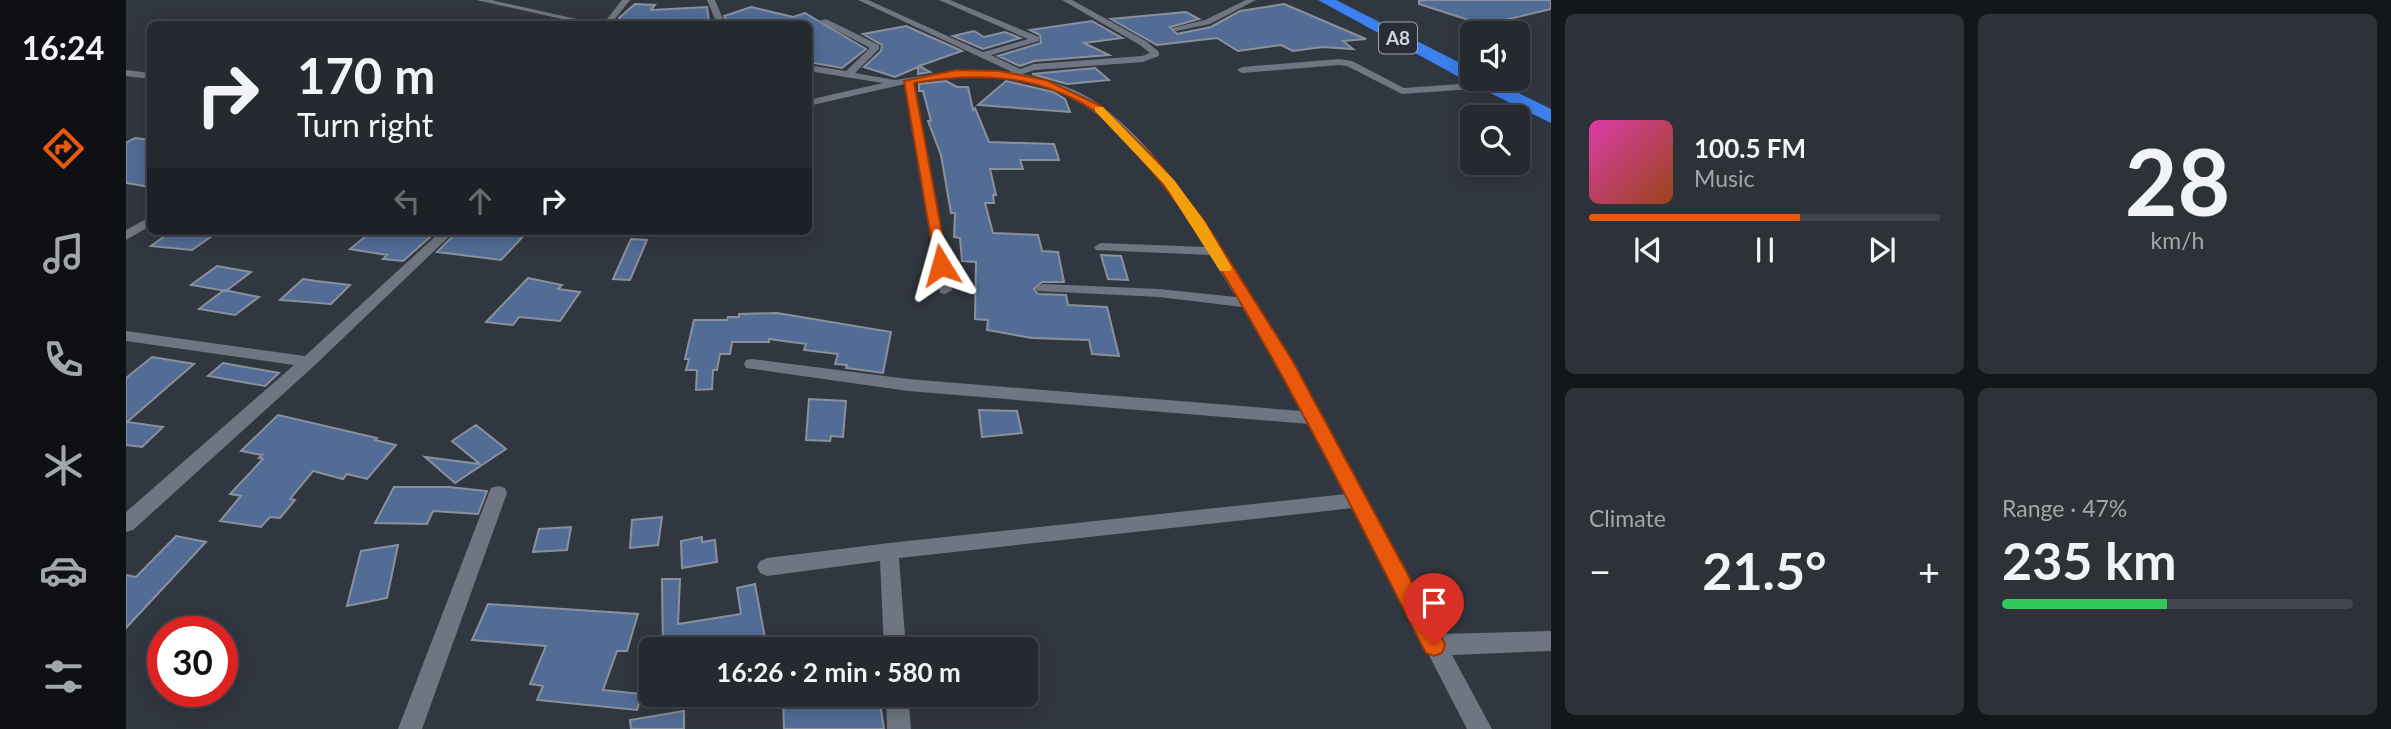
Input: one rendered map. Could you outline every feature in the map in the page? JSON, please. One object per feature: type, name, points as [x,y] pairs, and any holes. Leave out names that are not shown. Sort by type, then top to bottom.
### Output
[{"type":"highway","name":"A8","points":[[1325,0],[1460,68]]},
{"type":"highway","name":"A8","points":[[1342,0],[1460,60]]},
{"type":"highway","name":"A8","points":[[1503,91],[1551,117]]},
{"type":"highway","name":"A8","points":[[1511,91],[1551,107]]},
{"type":"street","points":[[480,0],[581,21]]},
{"type":"street","points":[[609,21],[626,0]]},
{"type":"street","points":[[711,0],[720,21]]},
{"type":"street","points":[[862,0],[985,54],[1015,73],[1080,97],[1114,122],[1169,183],[1215,251],[1315,418],[1480,729]]},
{"type":"street","points":[[943,0],[1037,39],[985,54]]},
{"type":"street","points":[[812,102],[956,73],[1015,73],[1047,66],[1143,59],[1156,54],[1143,43],[1066,0]]},
{"type":"street","points":[[1176,29],[1207,22],[1245,1]]},
{"type":"street","points":[[823,21],[876,47],[853,68],[850,76]]},
{"type":"street","points":[[1242,70],[1339,62],[1349,63],[1402,91],[1460,83]]},
{"type":"street","points":[[812,69],[905,82]]},
{"type":"street","points":[[126,73],[147,76]]},
{"type":"street","points":[[905,82],[945,290]]},
{"type":"street","points":[[126,236],[147,223]]},
{"type":"street","points":[[126,524],[308,362],[445,235]]},
{"type":"street","points":[[1101,247],[1215,251]]},
{"type":"street","points":[[1043,288],[1159,293],[1247,303]]},
{"type":"street","points":[[126,336],[308,362]]},
{"type":"street","points":[[752,364],[908,385],[1315,418]]},
{"type":"street","points":[[410,729],[498,493]]},
{"type":"street","points":[[767,567],[889,551],[1359,500]]},
{"type":"street","points":[[889,551],[894,637]]},
{"type":"street","points":[[1434,645],[1551,640]]},
{"type":"street","points":[[898,707],[899,729]]},
{"type":"building","points":[[1551,0],[1551,9],[1501,21],[1472,21],[1419,4],[1419,1]]},
{"type":"building","points":[[635,4],[655,5],[651,10],[707,7],[709,21],[619,21]]},
{"type":"building","points":[[1284,4],[1366,39],[1343,41],[1353,49],[1322,47],[1293,51],[1281,45],[1238,51],[1217,38],[1157,45],[1111,19],[1186,12],[1199,19],[1170,27],[1177,34],[1211,27],[1240,11]]},
{"type":"building","points":[[751,7],[793,17],[805,13],[866,49],[842,68],[812,63],[812,21],[726,21],[724,16]]},
{"type":"building","points":[[1092,21],[1122,38],[1084,43],[1109,55],[1034,61],[1020,66],[998,56],[1041,43],[1040,35],[1030,30]]},
{"type":"building","points":[[906,26],[962,51],[919,66],[930,72],[918,74],[918,67],[895,77],[864,67],[881,51],[882,45],[863,34]]},
{"type":"building","points":[[974,31],[984,37],[1005,32],[1020,38],[983,49],[953,36]]},
{"type":"building","points":[[1095,68],[1109,80],[1067,84],[1032,74]]},
{"type":"building","points":[[946,81],[957,87],[968,87],[973,110],[975,108],[989,142],[1054,144],[1059,160],[1020,160],[1023,169],[990,169],[996,195],[993,195],[994,203],[985,203],[993,233],[1038,235],[1042,251],[1058,252],[1064,282],[1042,282],[1034,289],[1038,294],[1066,295],[1068,305],[1107,307],[1119,356],[1092,354],[1089,340],[1032,338],[987,330],[988,320],[975,319],[976,262],[962,261],[960,238],[954,237],[955,213],[951,213],[941,155],[928,121],[931,121],[923,91],[919,91],[919,84]]},
{"type":"building","points":[[1006,81],[1053,92],[1065,99],[1070,112],[978,105]]},
{"type":"building","points":[[135,138],[147,140],[147,186],[126,183],[126,143]]},
{"type":"building","points":[[166,235],[213,235],[192,250],[151,246]]},
{"type":"building","points":[[367,235],[432,235],[403,261],[383,259],[387,255],[350,249]]},
{"type":"building","points":[[454,235],[524,235],[501,260],[437,252]]},
{"type":"building","points":[[631,239],[647,240],[630,280],[613,279]]},
{"type":"building","points":[[1101,255],[1121,256],[1128,280],[1108,279]]},
{"type":"building","points":[[217,266],[251,272],[226,291],[191,285]]},
{"type":"building","points":[[528,278],[562,285],[558,289],[580,292],[560,321],[519,317],[513,325],[486,322]]},
{"type":"building","points":[[303,279],[350,285],[331,304],[280,300]]},
{"type":"building","points":[[224,290],[259,297],[235,315],[199,309]]},
{"type":"building","points":[[777,313],[891,332],[883,373],[835,364],[838,354],[804,350],[806,344],[769,339],[769,342],[732,342],[730,354],[720,354],[717,370],[713,370],[712,389],[696,390],[697,370],[686,370],[689,359],[685,359],[694,320],[727,320],[728,317],[739,317],[739,314]]},
{"type":"building","points":[[152,357],[194,364],[127,422],[163,427],[142,447],[126,445],[126,378]]},
{"type":"building","points":[[223,363],[279,373],[265,386],[208,376]]},
{"type":"building","points":[[809,399],[846,401],[843,437],[831,436],[830,441],[806,440]]},
{"type":"building","points":[[979,410],[1017,411],[1022,433],[982,437]]},
{"type":"building","points":[[278,415],[377,438],[375,440],[396,445],[367,479],[347,474],[343,479],[313,471],[290,499],[295,500],[280,518],[270,517],[261,527],[220,521],[241,496],[230,494],[263,459],[259,458],[262,455],[241,451]]},
{"type":"building","points":[[476,425],[506,449],[455,483],[425,457],[480,464],[452,441]]},
{"type":"building","points":[[394,487],[449,487],[487,491],[478,514],[433,511],[427,524],[375,523]]},
{"type":"building","points":[[662,517],[658,545],[630,548],[632,520]]},
{"type":"building","points":[[571,527],[567,550],[533,552],[539,529]]},
{"type":"building","points":[[176,536],[206,542],[126,628],[126,575],[136,577]]},
{"type":"building","points":[[702,537],[702,542],[715,540],[717,562],[682,568],[681,541]]},
{"type":"building","points":[[398,545],[387,598],[347,606],[361,551]]},
{"type":"building","points":[[662,579],[680,579],[678,624],[741,614],[737,588],[755,584],[765,637],[663,637]]},
{"type":"building","points":[[488,604],[638,614],[627,651],[617,651],[603,690],[639,694],[637,710],[537,700],[543,686],[530,684],[546,646],[472,640]]},
{"type":"building","points":[[783,707],[881,707],[884,729],[784,729]]},
{"type":"building","points":[[684,711],[684,729],[631,729],[630,720]]},
{"type":"slow traffic","points":[[1099,109],[1154,164],[1198,222],[1225,268]]},
{"type":"route","points":[[941,265],[909,81],[976,72],[1018,76],[1043,82],[1080,97],[1097,108],[1154,164],[1198,222],[1284,360],[1434,645]]}]
